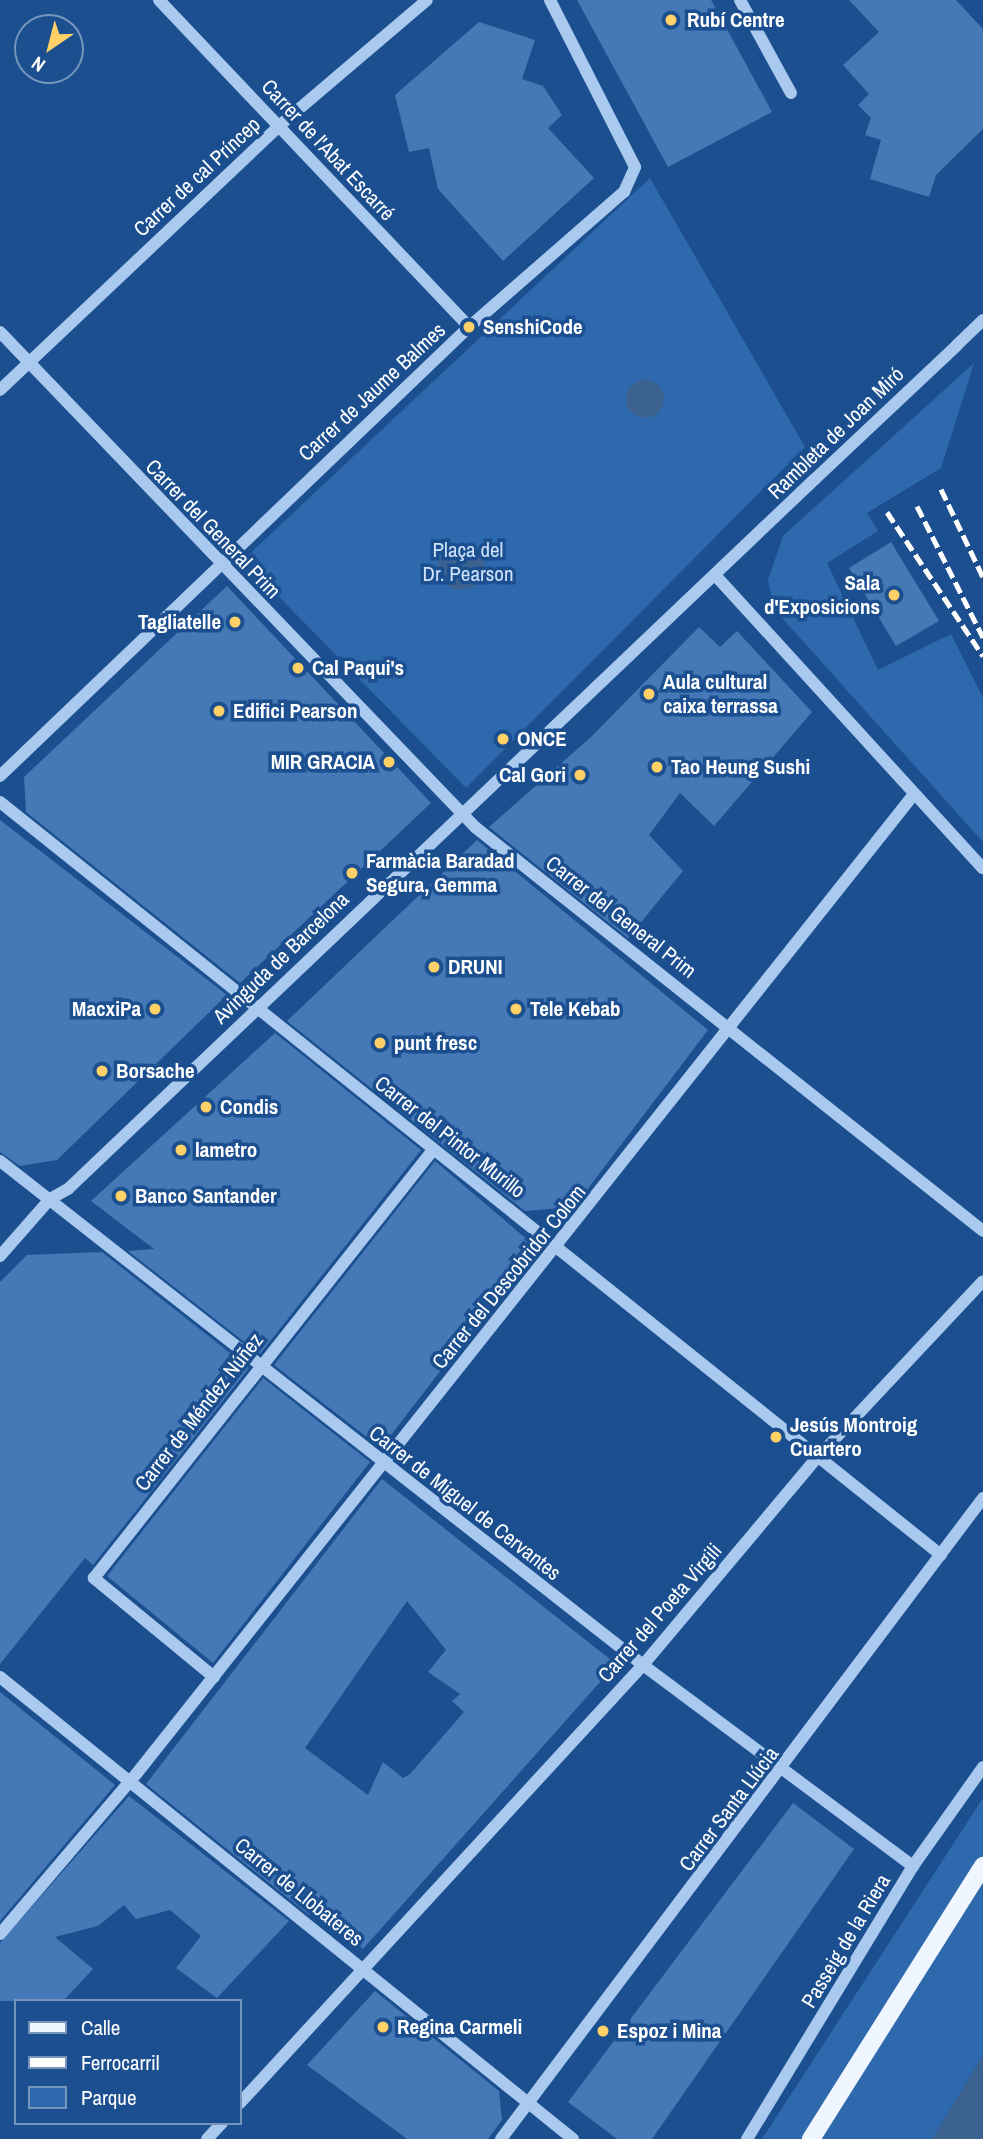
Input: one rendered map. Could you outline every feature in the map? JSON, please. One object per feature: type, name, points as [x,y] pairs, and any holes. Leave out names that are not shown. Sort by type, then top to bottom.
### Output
[{"type":"main road","points":[[811,2139],[983,1866]]},
{"type":"street","name":"Carrer de l'Abat Escarré","points":[[159,0],[469,327]]},
{"type":"street","name":"Carrer de cal Príncep","points":[[0,390],[279,126],[427,0]]},
{"type":"street","name":"Carrer de Jaume Balmes","points":[[0,776],[218,564],[469,327],[624,192],[635,167],[550,0]]},
{"type":"street","points":[[740,0],[791,93]]},
{"type":"street","name":"Rambleta de Joan Miró","points":[[715,575],[983,320]]},
{"type":"street","name":"Carrer del General Prim","points":[[0,332],[218,564],[464,812],[983,1231]]},
{"type":"street","points":[[715,575],[983,868]]},
{"type":"street","name":"Avinguda de Barcelona","points":[[0,1256],[50,1199],[257,1009],[715,575]]},
{"type":"street","name":"Carrer del Descobridor Colom","points":[[0,1934],[131,1781],[559,1246],[914,794]]},
{"type":"street","name":"Carrer del Pintor Murillo","points":[[0,802],[433,1150],[559,1246],[815,1460],[940,1555]]},
{"type":"street","name":"Carrer de Méndez Núñez","points":[[215,1676],[94,1578],[433,1150]]},
{"type":"street","name":"Carrer de Miguel de Cervantes","points":[[0,1161],[262,1363],[384,1465],[642,1665],[782,1772],[914,1866]]},
{"type":"street","name":"Carrer del Poeta Virgili","points":[[242,2101],[361,1967],[642,1665],[815,1460],[983,1281]]},
{"type":"street","name":"Carrer Santa Llúcia","points":[[501,2139],[782,1772],[983,1498]]},
{"type":"street","name":"Carrer de Llobateres","points":[[0,1676],[573,2139]]},
{"type":"street","name":"Passeig de la Riera","points":[[747,2139],[914,1866],[983,1767]]},
{"type":"street","points":[[207,2139],[220,2125]]},
{"type":"green space","name":"Plaça del Dr. Pearson","points":[[650,178],[805,447],[466,788],[243,560]]},
{"type":"green space","points":[[974,363],[941,468],[867,513],[878,531],[827,563],[878,670],[951,634],[983,698],[983,842],[774,609],[768,580],[783,536]]},
{"type":"green space","points":[[983,1798],[983,2056],[932,2139],[762,2139]]},
{"type":"shaded area","points":[[645,380],[658,386],[664,399],[658,412],[645,418],[632,412],[626,399],[632,386]]},
{"type":"shaded area","points":[[461,544],[477,551],[484,567],[477,583],[461,590],[445,583],[438,567],[445,551]]},
{"type":"shaded area","points":[[983,2056],[983,2139],[932,2139]]},
{"type":"building","points":[[577,0],[711,0],[772,112],[668,167]]},
{"type":"building","points":[[849,0],[956,0],[983,29],[983,129],[936,175],[929,197],[870,179],[881,140],[865,135],[871,118],[858,105],[869,94],[843,65],[879,32]]},
{"type":"building","points":[[479,22],[535,40],[522,79],[543,86],[562,115],[548,128],[594,178],[503,261],[438,189],[429,148],[409,152],[395,95]]},
{"type":"building","name":"Sala d'Exposicions","points":[[891,542],[939,621],[896,646],[849,568]]},
{"type":"building","points":[[227,586],[431,803],[240,983],[26,812],[24,777]]},
{"type":"building","points":[[699,627],[720,647],[737,631],[812,712],[714,826],[680,793],[649,835],[683,871],[628,938],[489,827],[591,737]]},
{"type":"building","points":[[0,820],[227,995],[57,1160],[20,1166],[0,1152]]},
{"type":"building","points":[[477,840],[708,1030],[574,1207],[525,1211],[287,1021]]},
{"type":"building","points":[[275,1033],[421,1150],[260,1354],[128,1251],[154,1249],[91,1201]]},
{"type":"building","points":[[435,1161],[536,1247],[381,1448],[274,1365]]},
{"type":"building","points":[[102,1252],[249,1368],[93,1565],[85,1558],[0,1664],[0,1282],[27,1255]]},
{"type":"building","points":[[263,1378],[370,1462],[213,1663],[107,1576]]},
{"type":"building","points":[[382,1479],[616,1664],[363,1949],[322,1915],[309,1915],[146,1784]],"holes":[[[407,1601],[446,1650],[428,1672],[460,1694],[452,1701],[464,1712],[410,1774],[403,1778],[383,1762],[368,1795],[305,1748]]]},
{"type":"building","points":[[0,1692],[115,1785],[0,1921]]},
{"type":"building","points":[[129,1796],[289,1921],[217,1998],[176,1968],[201,1936],[170,1910],[136,1919],[124,1905],[98,1926],[55,1937],[93,1969],[65,1999],[0,2001],[0,1943]]},
{"type":"building","points":[[793,1803],[854,1849],[652,2139],[617,2139],[568,2102]]},
{"type":"building","name":"Regina Carmeli","points":[[375,1991],[499,2091],[502,2120],[488,2139],[407,2139],[307,2065]]},
{"type":"railway","points":[[941,489],[983,577]]},
{"type":"railway","points":[[917,506],[983,637]]},
{"type":"railway","points":[[887,512],[983,656]]},
{"type":"place","name":"Rubí Centre","points":[[671,20]]},
{"type":"place","name":"SenshiCode","points":[[469,327]]},
{"type":"place","name":"Sala d'Exposicions","points":[[894,595]]},
{"type":"place","name":"Tagliatelle","points":[[235,622]]},
{"type":"place","name":"Cal Paqui's","points":[[298,668]]},
{"type":"place","name":"Aula cultural caixa terrassa","points":[[649,694]]},
{"type":"place","name":"Edifici Pearson","points":[[219,711]]},
{"type":"place","name":"ONCE","points":[[503,739]]},
{"type":"place","name":"MIR GRACIA","points":[[389,762]]},
{"type":"place","name":"Tao Heung Sushi","points":[[657,767]]},
{"type":"place","name":"Cal Gori","points":[[580,775]]},
{"type":"place","name":"Farmàcia Baradad Segura, Gemma","points":[[352,873]]},
{"type":"place","name":"DRUNI","points":[[434,967]]},
{"type":"place","name":"MacxiPa","points":[[155,1009]]},
{"type":"place","name":"Tele Kebab","points":[[516,1009]]},
{"type":"place","name":"punt fresc","points":[[380,1043]]},
{"type":"place","name":"Borsache","points":[[102,1071]]},
{"type":"place","name":"Condis","points":[[206,1107]]},
{"type":"place","name":"lametro","points":[[181,1150]]},
{"type":"place","name":"Banco Santander","points":[[121,1196]]},
{"type":"place","name":"Jesús Montroig Cuartero","points":[[776,1437]]},
{"type":"place","name":"Regina Carmeli","points":[[383,2027]]},
{"type":"place","name":"Espoz i Mina","points":[[603,2031]]}]
